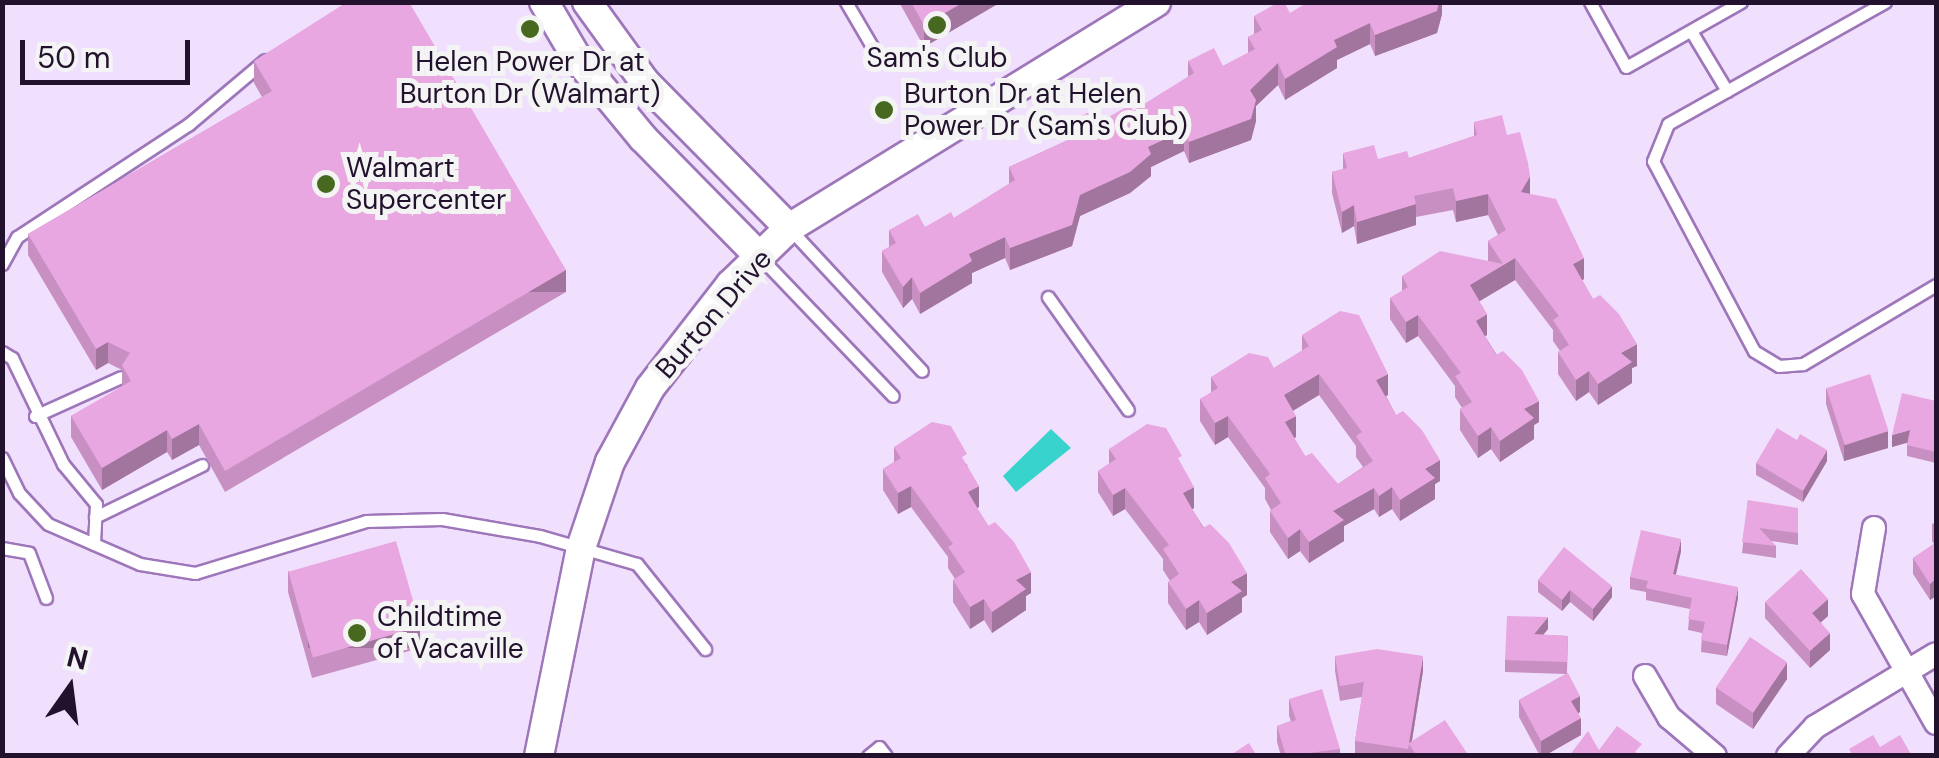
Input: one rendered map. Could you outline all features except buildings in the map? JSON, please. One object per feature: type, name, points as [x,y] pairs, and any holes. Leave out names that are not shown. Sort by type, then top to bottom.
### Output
[{"type":"street","points":[[544,2],[577,58],[643,138],[760,257]]},
{"type":"street","points":[[586,2],[645,82],[789,228]]},
{"type":"street","name":"Burton Drive","points":[[539,756],[581,548],[628,422],[731,284],[789,228],[1156,2]]},
{"type":"street","points":[[1874,528],[1864,594],[1936,723]]},
{"type":"street","points":[[1788,756],[1815,726],[1936,654]]},
{"type":"street","points":[[1645,676],[1670,716],[1715,756]]},
{"type":"lane","points":[[846,2],[873,48]]},
{"type":"lane","points":[[1590,2],[1626,67],[1741,2]]},
{"type":"lane","points":[[1886,2],[1668,124],[1653,161],[1754,351],[1779,366],[1803,364],[1936,284]]},
{"type":"lane","points":[[1691,31],[1727,90]]},
{"type":"lane","points":[[2,264],[17,237],[189,124],[284,46]]},
{"type":"lane","points":[[789,228],[922,372]]},
{"type":"lane","points":[[760,257],[893,396]]},
{"type":"lane","points":[[1048,297],[1128,410]]},
{"type":"lane","points":[[2,352],[12,358],[35,416],[96,504],[94,544]]},
{"type":"lane","points":[[35,416],[121,378]]},
{"type":"lane","points":[[2,458],[19,493],[48,524],[140,564],[195,573],[366,521],[406,517],[581,548],[647,572],[705,650]]},
{"type":"lane","points":[[96,517],[202,465]]},
{"type":"lane","points":[[2,548],[28,553],[46,598]]},
{"type":"lane","points":[[868,756],[879,747],[886,756]]},
{"type":"shaded area","points":[[1051,429],[1071,448],[1016,492],[1003,476]]},
{"type":"place","name":"Sam's Club","points":[[937,25]]},
{"type":"place","name":"Helen Power Dr at Burton Dr (Walmart)","points":[[530,29]]},
{"type":"place","name":"Burton Dr at Helen Power Dr (Sam's Club)","points":[[884,110]]},
{"type":"place","name":"Walmart Supercenter","points":[[326,184]]},
{"type":"place","name":"Childtime of Vacaville","points":[[357,633]]}]
